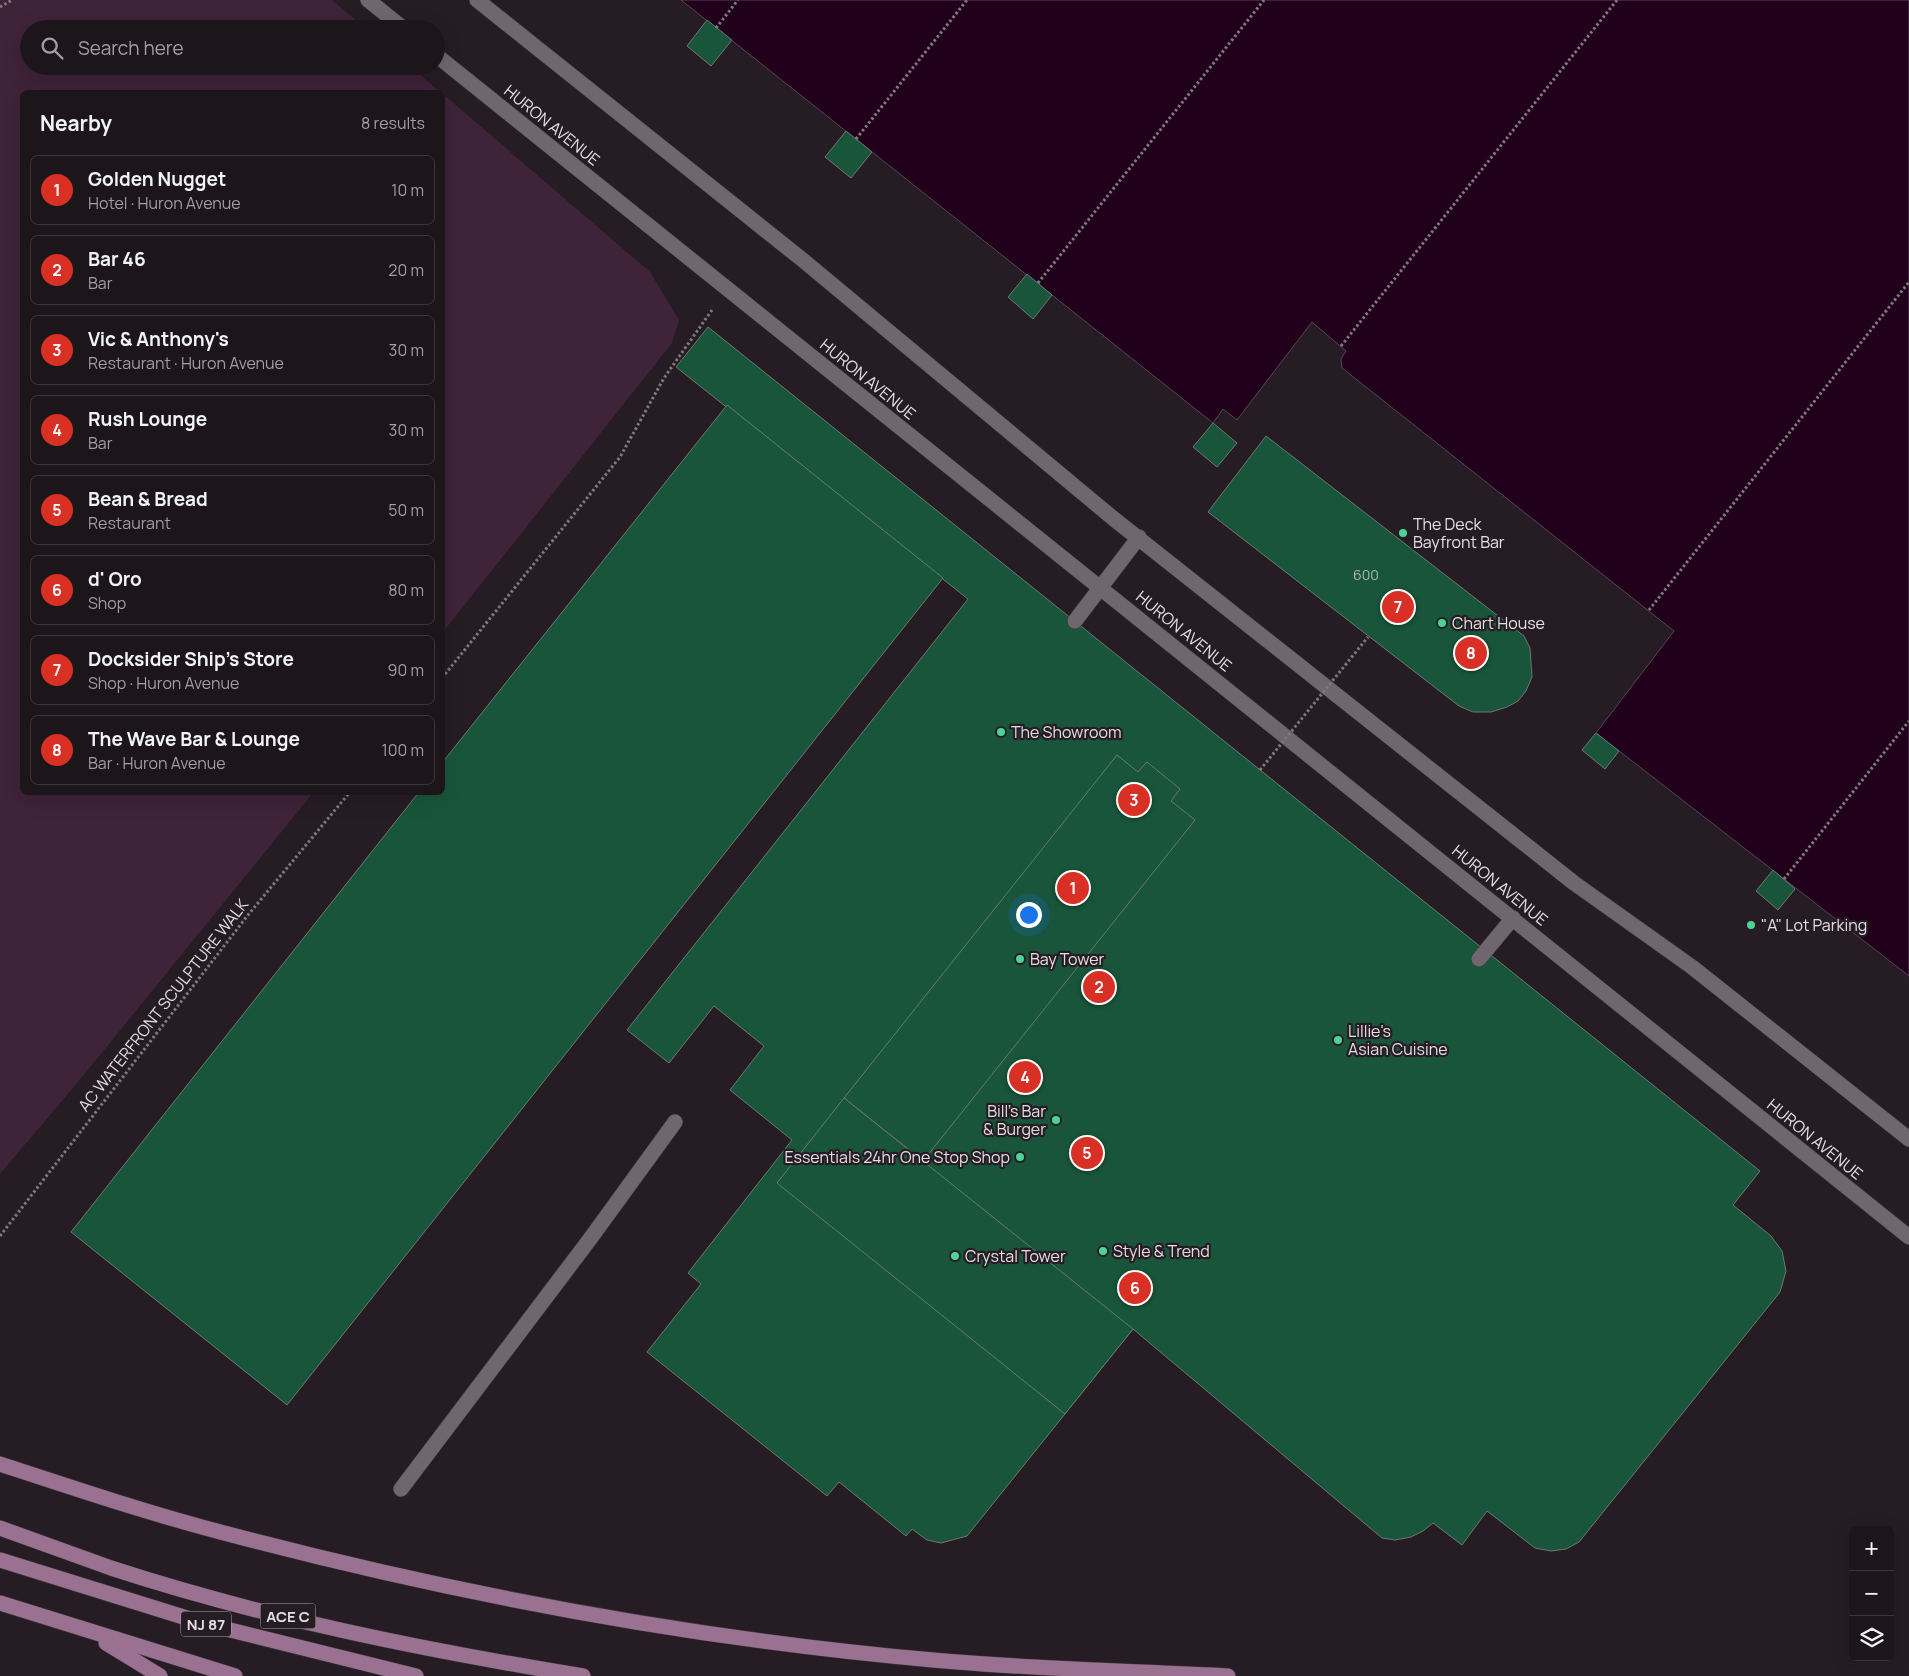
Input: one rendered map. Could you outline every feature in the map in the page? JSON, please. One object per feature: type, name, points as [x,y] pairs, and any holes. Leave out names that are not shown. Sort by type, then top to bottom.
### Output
[{"type":"main road","points":[[0,1464],[226,1534],[474,1593],[605,1617],[728,1636],[934,1660],[1228,1676]]},
{"type":"main road","name":"ACE C","points":[[0,1528],[111,1568],[311,1622],[419,1646],[583,1676]]},
{"type":"main road","name":"NJ 87","points":[[0,1560],[88,1589],[206,1624],[416,1676]]},
{"type":"main road","name":"NJ 87","points":[[0,1603],[85,1631],[235,1676]]},
{"type":"main road","points":[[85,1631],[160,1676]]},
{"type":"street","points":[[368,0],[393,20]]},
{"type":"street","points":[[477,0],[804,261],[1107,513],[1520,841],[1574,883],[1692,967],[1909,1139]]},
{"type":"street","name":"HURON AVENUE","points":[[445,62],[1909,1237]]},
{"type":"street","points":[[1075,621],[1139,537]]},
{"type":"street","points":[[1478,959],[1512,918]]},
{"type":"street","points":[[401,1489],[590,1239],[675,1122]]},
{"type":"path","points":[[0,7],[12,0]]},
{"type":"path","points":[[716,28],[738,0]]},
{"type":"path","points":[[856,139],[967,0]]},
{"type":"path","points":[[1038,283],[1264,0]]},
{"type":"path","points":[[1341,346],[1617,0]]},
{"type":"path","points":[[1649,610],[1909,282]]},
{"type":"path","points":[[445,674],[620,457],[664,378],[728,290]]},
{"type":"path","points":[[1260,770],[1368,637]]},
{"type":"path","points":[[1784,879],[1909,721]]},
{"type":"path","name":"AC WATERFRONT SCULPTURE WALK","points":[[0,1236],[248,915],[348,795]]},
{"type":"shaded area","points":[[0,0],[332,0],[355,20],[20,20],[20,75],[420,75],[438,90],[20,90],[20,795],[311,795],[78,1082],[0,1174]]},
{"type":"shaded area","points":[[681,0],[1909,0],[1909,976],[1596,733],[1674,631],[1342,368],[1341,359],[1346,351],[1312,322],[1237,420],[1223,409],[1213,423]]},
{"type":"shaded area","points":[[445,96],[650,272],[679,320],[672,343],[445,629]]},
{"type":"building","points":[[707,20],[732,40],[711,66],[687,46]]},
{"type":"building","points":[[846,131],[872,152],[851,178],[825,157]]},
{"type":"building","points":[[1027,274],[1052,295],[1033,319],[1008,297]]},
{"type":"building","points":[[708,327],[1760,1171],[1733,1205],[1771,1236],[1782,1251],[1786,1271],[1780,1292],[1579,1542],[1566,1549],[1551,1551],[1535,1548],[1487,1511],[1462,1545],[1433,1523],[1411,1537],[1395,1540],[1382,1538],[1133,1329],[967,1536],[941,1543],[927,1540],[912,1529],[906,1536],[839,1482],[827,1496],[647,1352],[701,1284],[688,1273],[792,1140],[730,1090],[764,1046],[714,1006],[669,1063],[627,1030],[968,599],[676,367]]},
{"type":"building","points":[[727,405],[943,578],[287,1405],[71,1232],[417,795],[445,795],[445,759]]},
{"type":"building","points":[[1213,423],[1237,443],[1217,467],[1193,447]]},
{"type":"building","points":[[1266,436],[1524,636],[1530,648],[1532,677],[1526,691],[1518,701],[1491,712],[1473,712],[1459,706],[1208,512]]},
{"type":"building","points":[[1596,733],[1619,751],[1605,769],[1582,750]]},
{"type":"building","name":"Bay Tower","points":[[1117,755],[1138,772],[1147,762],[1180,789],[1171,801],[1195,820],[923,1161],[844,1098]]},
{"type":"building","points":[[1773,870],[1795,889],[1778,910],[1756,891]]},
{"type":"building","name":"Crystal Tower","points":[[844,1098],[1133,1329],[1065,1414],[777,1183]]},
{"type":"place","name":"The Deck Bayfront Bar","points":[[1403,533]]},
{"type":"place","name":"Docksider Ship's Store","points":[[1398,607]]},
{"type":"place","name":"Chart House","points":[[1442,623]]},
{"type":"place","name":"The Wave Bar & Lounge","points":[[1471,653]]},
{"type":"place","name":"The Showroom","points":[[1001,732]]},
{"type":"place","name":"Vic & Anthony's","points":[[1134,800]]},
{"type":"place","name":"Golden Nugget","points":[[1073,888]]},
{"type":"place","name":"\"A\" Lot Parking","points":[[1751,925]]},
{"type":"place","name":"Bay Tower","points":[[1020,959]]},
{"type":"place","name":"Bar 46","points":[[1099,987]]},
{"type":"place","name":"Lillie's Asian Cuisine","points":[[1338,1040]]},
{"type":"place","name":"Rush Lounge","points":[[1025,1077]]},
{"type":"place","name":"Bill's Bar & Burger","points":[[1056,1120]]},
{"type":"place","name":"Bean & Bread","points":[[1087,1153]]},
{"type":"place","name":"Essentials 24hr One Stop Shop","points":[[1020,1157]]},
{"type":"place","name":"Style & Trend","points":[[1103,1251]]},
{"type":"place","name":"Crystal Tower","points":[[955,1256]]},
{"type":"place","name":"d' Oro","points":[[1135,1288]]}]
